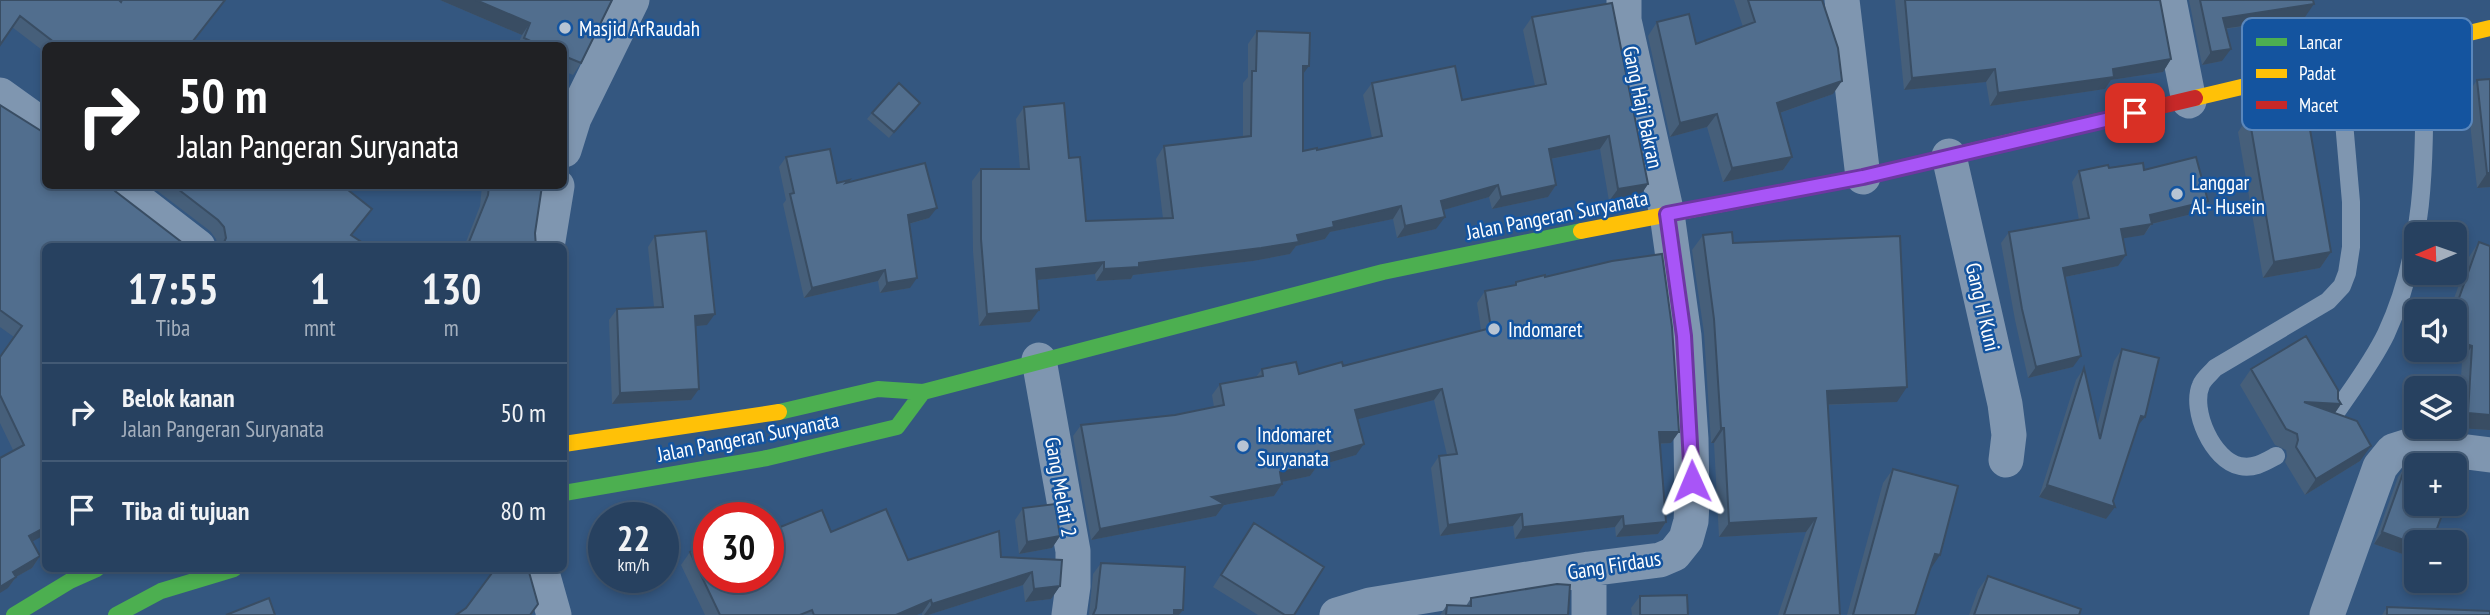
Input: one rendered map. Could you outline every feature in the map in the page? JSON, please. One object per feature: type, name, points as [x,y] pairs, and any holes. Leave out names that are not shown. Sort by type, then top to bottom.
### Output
[{"type":"main road","name":"Jalan Pangeran Suryanata","points":[[2472,33],[2490,28]]},
{"type":"main road","name":"Jalan Pangeran Suryanata","points":[[567,443],[776,412],[878,389],[923,392],[1383,272],[1863,177],[2242,88]]},
{"type":"main road","name":"Jalan Pangeran Suryanata","points":[[567,493],[767,458],[897,427],[923,392]]},
{"type":"main road","points":[[14,615],[90,572]]},
{"type":"main road","points":[[116,615],[161,591],[224,572]]},
{"type":"street","points":[[567,140],[574,118],[632,0]]},
{"type":"street","name":"Gang Haji Bakran","points":[[1624,0],[1624,20],[1667,214]]},
{"type":"street","points":[[1842,0],[1863,177]]},
{"type":"street","points":[[2169,0],[2189,101]]},
{"type":"street","points":[[0,95],[42,125]]},
{"type":"street","name":"Gang H Kuni","points":[[1949,156],[2005,404],[2009,435],[2006,460]]},
{"type":"street","points":[[123,189],[193,243]]},
{"type":"street","points":[[548,243],[557,189]]},
{"type":"street","name":"Gang Firdaus","points":[[1337,615],[1370,605],[1660,560],[1674,554],[1686,539],[1691,521],[1691,439],[1684,336],[1667,214]]},
{"type":"street","name":"Gang Melati 2","points":[[1039,360],[1073,551],[1073,586],[1069,615]]},
{"type":"street","points":[[2328,615],[2380,467],[2393,451],[2412,445],[2490,455]]},
{"type":"street","points":[[1589,615],[1590,569]]},
{"type":"street","points":[[542,572],[554,615]]},
{"type":"lane","points":[[2276,456],[2256,466],[2242,467],[2230,463],[2213,446],[2202,426],[2198,402],[2201,384],[2215,368],[2328,300],[2342,286],[2347,274],[2351,247],[2351,202],[2345,130]]},
{"type":"lane","points":[[2337,411],[2386,334],[2410,270],[2424,180],[2424,130]]},
{"type":"building","points":[[0,0],[225,0],[192,42],[54,42],[20,16],[0,45]]},
{"type":"building","name":"Masjid ArRaudah","points":[[476,0],[612,0],[581,63],[567,57],[567,42],[532,42],[524,38],[530,23]]},
{"type":"building","points":[[1748,0],[1822,0],[1838,48],[1842,81],[1777,103],[1792,157],[1732,168],[1717,114],[1680,123],[1657,22],[1689,14],[1696,44],[1755,22]]},
{"type":"building","points":[[1905,0],[2160,0],[2171,59],[2113,69],[2114,77],[1998,93],[1995,69],[1912,78]]},
{"type":"building","points":[[2200,0],[2313,0],[2314,4],[2223,18],[2231,49],[2211,52]]},
{"type":"building","points":[[1612,3],[1648,184],[1618,189],[1609,136],[1549,149],[1556,185],[1501,197],[1498,185],[1441,201],[1445,217],[1405,226],[1401,206],[1333,222],[1334,227],[1297,235],[1299,242],[1139,263],[1139,267],[1104,269],[1104,262],[1036,269],[1039,310],[987,314],[981,239],[981,169],[1029,169],[1024,107],[1064,103],[1069,158],[1080,157],[1086,221],[1173,218],[1164,146],[1251,136],[1252,71],[1256,71],[1257,31],[1310,33],[1309,66],[1303,66],[1303,151],[1317,150],[1382,136],[1372,83],[1455,66],[1462,100],[1546,84],[1532,17]]},
{"type":"building","points":[[2490,79],[2490,173],[2487,173],[2477,80]]},
{"type":"building","points":[[899,83],[920,103],[894,132],[872,113]]},
{"type":"building","points":[[0,105],[42,131],[42,189],[113,189],[183,243],[42,243],[42,529],[29,536],[40,556],[13,572],[16,577],[0,587],[0,458],[24,445],[0,395],[0,357],[22,326],[0,310]]},
{"type":"building","points":[[2251,130],[2310,130],[2331,252],[2274,262]]},
{"type":"building","points":[[830,149],[837,183],[925,163],[937,208],[908,215],[917,278],[887,283],[885,270],[812,288],[790,194],[794,193],[786,157]]},
{"type":"building","points":[[2196,157],[2208,201],[2150,215],[2152,224],[2121,229],[2126,255],[2063,268],[2081,356],[2036,367],[2022,309],[2009,232],[2089,218],[2079,171],[2108,165],[2109,168],[2143,163],[2144,170]]},
{"type":"building","points":[[178,189],[347,189],[372,209],[351,235],[363,243],[224,243],[226,238],[224,227]]},
{"type":"building","points":[[489,189],[542,189],[536,243],[469,243]]},
{"type":"building","points":[[706,231],[715,314],[695,316],[699,389],[620,393],[617,309],[663,307],[655,236]]},
{"type":"building","points":[[1732,232],[1733,243],[1900,236],[1907,387],[1827,391],[1840,615],[1784,615],[1816,518],[1729,523],[1724,428],[1721,428],[1714,319],[1703,235]]},
{"type":"building","points":[[2479,242],[2490,246],[2490,415],[2468,413],[2472,346],[2467,344],[2467,299],[2459,299],[2464,285],[2468,285],[2468,273]]},
{"type":"building","points":[[1662,254],[1672,327],[1679,432],[1659,432],[1666,522],[1624,526],[1623,516],[1523,527],[1522,514],[1448,525],[1439,456],[1457,454],[1442,389],[1355,410],[1364,444],[1317,457],[1318,464],[1280,472],[1282,484],[1212,497],[1224,504],[1100,529],[1081,425],[1175,415],[1224,405],[1220,384],[1263,376],[1262,369],[1296,362],[1299,374],[1342,362],[1343,366],[1491,328],[1485,291],[1516,285],[1516,282],[1545,275]]},
{"type":"building","points":[[2306,336],[2338,390],[2341,404],[2304,402],[2357,421],[2371,446],[2316,479],[2296,447],[2297,434],[2286,429],[2251,369]]},
{"type":"building","points":[[2122,349],[2159,358],[2145,417],[2141,416],[2113,501],[2115,507],[2047,485],[2084,368],[2100,439]]},
{"type":"building","points":[[1893,469],[1958,486],[1940,555],[1935,554],[1915,615],[1853,615]]},
{"type":"building","points":[[2404,471],[2404,516],[2442,516],[2436,530],[2404,530],[2404,540],[2382,532]]},
{"type":"building","points":[[1055,504],[1060,536],[1027,542],[1023,508]]},
{"type":"building","points":[[886,509],[908,560],[999,531],[1001,557],[1062,560],[1060,586],[1034,589],[1032,572],[932,604],[931,600],[896,615],[814,615],[812,610],[800,615],[720,615],[710,593],[784,593],[784,525],[822,510],[831,532]]},
{"type":"building","points":[[1254,523],[1324,567],[1294,615],[1285,615],[1221,575]]},
{"type":"building","points":[[1101,563],[1185,567],[1183,610],[1174,610],[1174,615],[1093,615]]},
{"type":"building","points":[[493,572],[529,572],[538,604],[530,615],[456,615],[466,608]]},
{"type":"building","points":[[1988,576],[2081,609],[2079,615],[1974,615]]},
{"type":"building","points":[[1557,584],[1570,585],[1568,615],[1446,615],[1447,605],[1471,606],[1471,598]]},
{"type":"building","points":[[1687,595],[1688,615],[1640,615],[1640,596]]},
{"type":"building","points":[[269,598],[275,615],[226,615]]},
{"type":"building","points":[[2387,607],[2490,611],[2490,615],[2387,615]]},
{"type":"traffic: fast","points":[[779,412],[878,389],[923,392],[1383,272],[1581,231]]},
{"type":"traffic: fast","points":[[567,492],[767,458],[897,427],[923,392]]},
{"type":"traffic: fast","points":[[14,615],[70,581],[90,572]]},
{"type":"traffic: fast","points":[[116,615],[161,591],[224,572]]},
{"type":"traffic: slow","points":[[2472,32],[2490,28]]},
{"type":"traffic: slow","points":[[2195,98],[2242,87]]},
{"type":"traffic: slow","points":[[1581,231],[1863,177],[2022,139]]},
{"type":"traffic: slow","points":[[567,444],[779,412]]},
{"type":"traffic: jam","points":[[2022,139],[2195,98]]},
{"type":"place","name":"Masjid ArRaudah","points":[[565,28]]},
{"type":"place","name":"Langgar Al- Husein","points":[[2177,194]]},
{"type":"place","name":"Indomaret","points":[[1494,329]]},
{"type":"place","name":"Indomaret Suryanata","points":[[1243,446]]},
{"type":"route","points":[[1692,481],[1684,336],[1667,214],[1863,177],[2135,113]]}]
